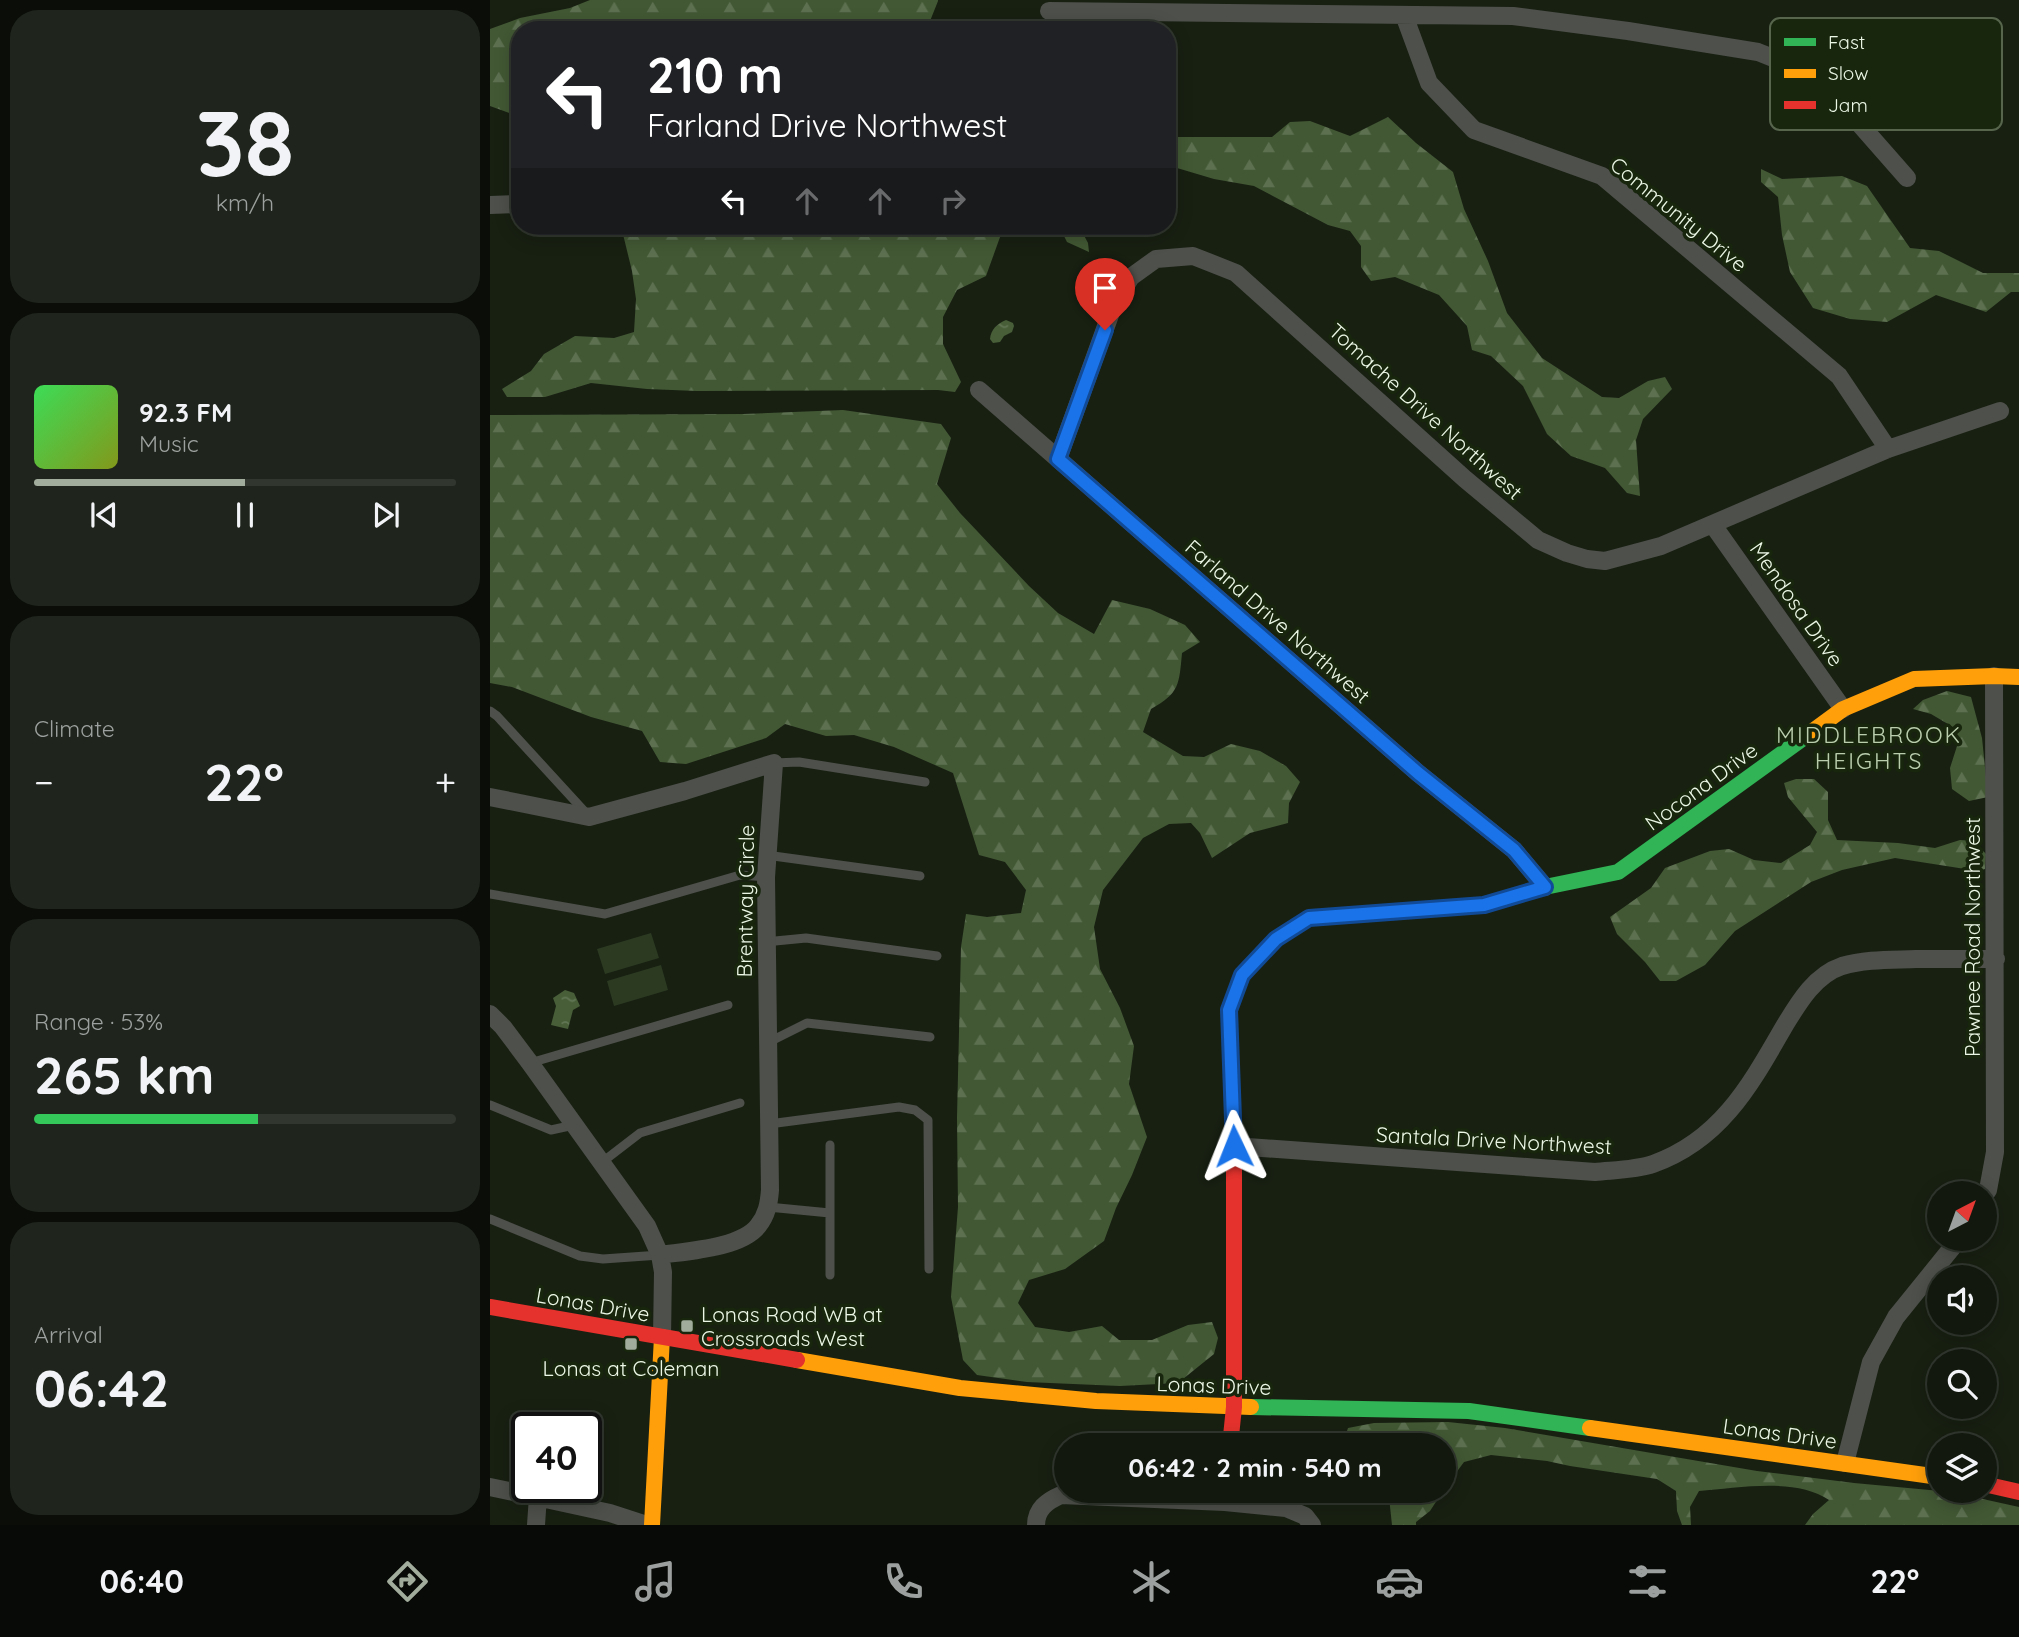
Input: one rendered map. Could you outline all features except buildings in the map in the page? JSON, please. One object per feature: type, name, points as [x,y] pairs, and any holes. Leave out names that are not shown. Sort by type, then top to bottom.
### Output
[{"type":"street","points":[[1049,11],[1513,16],[1628,31],[1758,52],[1770,57]]},
{"type":"street","name":"Community Drive","points":[[1404,15],[1429,83],[1474,130],[1602,176],[1839,376],[1888,449]]},
{"type":"street","points":[[1865,130],[1907,178]]},
{"type":"street","points":[[490,205],[511,204]]},
{"type":"street","name":"Tomache Drive Northwest","points":[[1058,459],[1114,304],[1131,277],[1156,259],[1193,256],[1236,273],[1465,479],[1538,540],[1567,554],[1605,561],[1661,546],[1888,449],[2000,411]]},
{"type":"street","name":"Farland Drive Northwest","points":[[979,390],[1418,773],[1514,850],[1545,887]]},
{"type":"street","name":"Mendosa Drive","points":[[1713,525],[1843,709]]},
{"type":"street","name":"Pawnee Road Northwest","points":[[1990,1181],[1995,1152],[1994,676]]},
{"type":"street","name":"Nocona Drive","points":[[1231,1433],[1234,1408],[1234,1146],[1229,1010],[1242,975],[1276,939],[1309,918],[1484,905],[1545,887],[1618,872],[1843,709],[1914,679],[2019,677]]},
{"type":"street","points":[[490,797],[589,817],[774,764]]},
{"type":"street","name":"Brentway Circle","points":[[768,1207],[766,855],[774,764]]},
{"type":"street","name":"Santala Drive Northwest","points":[[1234,1146],[1595,1172],[1651,1165],[1680,1152],[1706,1134],[1734,1108],[1793,1011],[1815,981],[1841,966],[1876,960],[1996,959]]},
{"type":"street","points":[[490,1014],[530,1063],[646,1226],[660,1255],[663,1272],[662,1337],[649,1525],[568,1503]]},
{"type":"street","points":[[660,1255],[738,1240],[758,1227],[768,1207]]},
{"type":"street","points":[[1845,1463],[1871,1362],[1896,1317],[1949,1251]]},
{"type":"street","name":"Lonas Drive","points":[[490,1307],[960,1388],[1096,1401],[1234,1408],[1469,1411],[1927,1475]]},
{"type":"street","points":[[490,1487],[511,1491]]},
{"type":"street","points":[[1997,1487],[2019,1492]]},
{"type":"street","points":[[1036,1525],[1036,1516],[1047,1501],[1054,1498]]},
{"type":"street","points":[[536,1525],[538,1503]]},
{"type":"street","points":[[1261,1503],[1286,1508],[1305,1516],[1312,1525]]},
{"type":"lane","points":[[490,711],[589,817]]},
{"type":"lane","points":[[774,764],[799,762],[925,782]]},
{"type":"lane","points":[[766,855],[920,876]]},
{"type":"lane","points":[[490,894],[605,914],[740,874],[766,877]]},
{"type":"lane","points":[[765,942],[806,938],[937,957]]},
{"type":"lane","points":[[530,1063],[728,1005]]},
{"type":"lane","points":[[767,1043],[807,1023],[930,1037]]},
{"type":"lane","points":[[601,1163],[640,1133],[740,1103]]},
{"type":"lane","points":[[490,1105],[551,1130],[574,1125]]},
{"type":"lane","points":[[769,1124],[899,1107],[915,1110],[928,1120],[929,1269]]},
{"type":"lane","points":[[830,1145],[830,1275]]},
{"type":"lane","points":[[768,1207],[830,1213]]},
{"type":"lane","points":[[490,1219],[580,1256],[603,1259],[660,1255]]},
{"type":"shaded area","points":[[651,933],[659,958],[605,974],[597,949]]},
{"type":"shaded area","points":[[661,965],[668,990],[614,1006],[607,981]]},
{"type":"green space","points":[[590,0],[938,0],[930,21],[512,21],[570,8]]},
{"type":"green space","points":[[511,21],[511,114],[490,106],[490,29]]},
{"type":"green space","points":[[1388,117],[1453,172],[1464,209],[1488,261],[1507,313],[1542,358],[1602,397],[1619,398],[1648,381],[1665,377],[1672,389],[1643,419],[1636,440],[1640,496],[1627,493],[1605,468],[1571,456],[1547,434],[1523,386],[1491,356],[1472,350],[1467,326],[1439,295],[1395,277],[1371,281],[1361,267],[1361,246],[1350,231],[1328,225],[1254,186],[1214,179],[1176,168],[1176,137],[1272,137],[1290,122],[1310,121],[1350,136]]},
{"type":"green space","points":[[1761,169],[1782,179],[1842,176],[1867,186],[1910,248],[1939,251],[1983,273],[2019,273],[2019,292],[2011,292],[1986,312],[1936,295],[1887,322],[1850,319],[1813,308],[1790,272],[1778,197],[1761,182]]},
{"type":"green space","points":[[623,235],[1001,235],[986,276],[957,290],[943,317],[943,344],[961,382],[955,392],[697,391],[591,383],[545,397],[507,397],[502,389],[531,371],[544,354],[575,336],[614,338],[634,332],[636,299]]},
{"type":"green space","points":[[1064,235],[1084,235],[1089,252],[1067,242]]},
{"type":"green space","points":[[843,410],[941,424],[951,438],[937,484],[960,513],[1058,613],[1094,634],[1112,600],[1150,609],[1185,625],[1200,642],[1182,653],[1176,687],[1168,698],[1151,709],[1143,732],[1183,756],[1204,757],[1231,744],[1260,751],[1286,766],[1300,782],[1289,803],[1288,823],[1250,833],[1212,858],[1200,833],[1191,823],[1169,824],[1143,838],[1103,890],[1094,927],[1100,969],[1120,1008],[1134,1046],[1129,1084],[1147,1137],[1104,1241],[1065,1269],[1029,1280],[1018,1303],[1035,1327],[1069,1332],[1102,1326],[1119,1340],[1152,1340],[1188,1325],[1212,1322],[1218,1338],[1214,1354],[1178,1383],[1120,1386],[1027,1382],[977,1375],[963,1360],[951,1297],[958,1207],[961,947],[966,914],[987,917],[1021,913],[1026,890],[1005,862],[979,855],[953,773],[894,747],[854,735],[826,736],[785,724],[766,738],[686,764],[660,762],[642,731],[591,717],[512,687],[490,683],[490,415],[743,414]]},
{"type":"green space","points":[[1947,691],[1971,697],[1982,738],[1988,797],[1969,801],[1952,789],[1950,768],[1958,743],[1953,727],[1931,714],[1913,709],[1923,700]]},
{"type":"green space","points":[[1796,779],[1814,779],[1828,792],[1828,820],[1837,840],[1935,848],[1960,840],[1974,841],[1986,854],[1985,869],[1978,871],[1895,858],[1842,870],[1811,882],[1735,931],[1705,965],[1676,981],[1660,981],[1617,934],[1610,917],[1651,888],[1665,868],[1710,851],[1729,849],[1754,860],[1781,863],[1810,845],[1817,832],[1788,797],[1784,783]]},
{"type":"green space","points":[[1448,1422],[1505,1428],[1757,1471],[1927,1490],[1927,1503],[1997,1502],[2019,1507],[2019,1525],[1805,1525],[1829,1500],[1800,1488],[1749,1486],[1699,1491],[1690,1507],[1691,1525],[1682,1525],[1677,1511],[1676,1491],[1657,1479],[1491,1455],[1464,1462],[1456,1473],[1456,1433],[1346,1433],[1348,1428],[1374,1423]]},
{"type":"green space","points":[[1390,1503],[1435,1503],[1416,1525],[1392,1525]]},
{"type":"water","points":[[1006,320],[1013,323],[1012,332],[1000,342],[993,343],[990,339],[993,330]]},
{"type":"water","points":[[565,990],[574,993],[580,1006],[573,1010],[568,1029],[551,1025],[556,1006],[553,998]]},
{"type":"traffic: fast","points":[[1333,916],[1484,905],[1545,887],[1618,872],[1813,731]]},
{"type":"traffic: fast","points":[[1251,1407],[1469,1411],[1590,1428]]},
{"type":"traffic: slow","points":[[1813,731],[1843,709],[1914,679],[2019,677]]},
{"type":"traffic: slow","points":[[652,1525],[662,1337]]},
{"type":"traffic: slow","points":[[797,1360],[960,1388],[1096,1401],[1251,1407]]},
{"type":"traffic: slow","points":[[1590,1428],[1927,1475]]},
{"type":"traffic: jam","points":[[1231,1433],[1234,1407],[1234,1146],[1229,1010],[1242,975],[1276,939],[1309,918],[1333,916]]},
{"type":"traffic: jam","points":[[490,1307],[797,1360]]},
{"type":"traffic: jam","points":[[1997,1487],[2019,1492]]},
{"type":"place","name":"Lonas Road WB at Crossroads West","points":[[687,1326]]},
{"type":"place","name":"Lonas at Coleman","points":[[631,1344]]},
{"type":"district","name":"MIDDLEBROOK HEIGHTS","points":[[1869,747]]},
{"type":"route","points":[[1105,330],[1058,459],[1418,773],[1514,850],[1545,887],[1484,905],[1309,918],[1276,939],[1242,975],[1229,1010],[1234,1146]]}]
